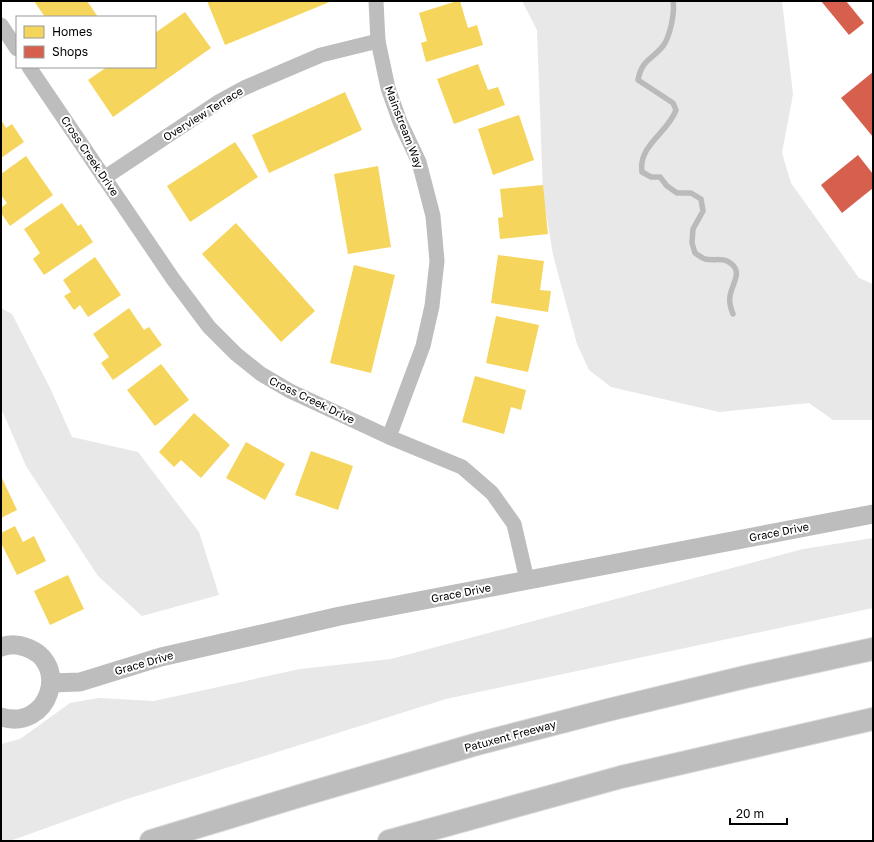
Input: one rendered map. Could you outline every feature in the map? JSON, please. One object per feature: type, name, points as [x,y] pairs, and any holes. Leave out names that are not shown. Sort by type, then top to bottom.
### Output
[{"type":"highway","name":"Patuxent Freeway","points":[[151,841],[477,744],[608,710],[737,679],[873,649]]},
{"type":"highway","points":[[389,841],[621,777],[873,719]]},
{"type":"street","name":"Mainstream Way","points":[[376,1],[378,41],[388,88],[400,122],[420,162],[433,216],[437,261],[432,306],[423,346],[389,437]]},
{"type":"street","points":[[1,25],[16,48]]},
{"type":"street","name":"Overview Terrace","points":[[104,178],[220,101],[244,88],[321,55],[378,41]]},
{"type":"street","name":"Cross Creek Drive","points":[[30,68],[173,279],[209,327],[236,354],[261,374],[290,391],[389,437],[462,467],[492,493],[514,524],[527,580]]},
{"type":"street","name":"Grace Drive","points":[[51,683],[80,682],[161,657],[340,616],[873,514]]},
{"type":"street","points":[[1,647],[18,644],[32,649],[42,658],[50,671],[51,683],[49,694],[42,707],[32,714],[20,719],[8,719],[1,717]]},
{"type":"shaded area","points":[[522,1],[782,1],[793,94],[782,153],[791,183],[859,278],[873,284],[873,420],[833,420],[809,403],[719,412],[611,387],[589,370],[577,344],[553,255],[543,194],[537,30]]},
{"type":"shaded area","points":[[1,308],[12,314],[51,390],[72,437],[138,452],[199,532],[219,595],[142,616],[98,576],[26,466],[1,408]]},
{"type":"shaded area","points":[[873,538],[873,608],[446,699],[124,800],[10,841],[1,841],[1,744],[20,739],[70,703],[99,698],[154,701],[300,669],[391,659],[803,549]]},
{"type":"building: Homes","points":[[34,1],[87,1],[97,16],[44,16]]},
{"type":"building: Homes","points":[[207,1],[332,1],[225,45]]},
{"type":"building: Homes","points":[[460,1],[468,28],[477,25],[483,45],[426,62],[421,43],[427,41],[419,13]]},
{"type":"building: Homes","points":[[185,12],[211,48],[113,117],[88,80],[106,68],[156,68],[156,32]]},
{"type":"building: Homes","points":[[478,64],[488,90],[498,87],[505,105],[454,124],[437,79]]},
{"type":"building: Homes","points":[[345,92],[362,130],[269,173],[252,135]]},
{"type":"building: Homes","points":[[519,115],[534,160],[493,175],[478,129]]},
{"type":"building: Homes","points":[[1,120],[6,128],[12,124],[24,142],[1,158]]},
{"type":"building: Homes","points":[[235,142],[258,177],[190,222],[167,186]]},
{"type":"building: Homes","points":[[26,156],[53,195],[10,226],[1,213],[1,208],[7,203],[1,195],[1,174]]},
{"type":"building: Homes","points":[[378,166],[391,247],[348,254],[334,174]]},
{"type":"building: Homes","points":[[543,185],[548,234],[500,239],[498,218],[503,217],[500,189]]},
{"type":"building: Homes","points":[[62,203],[78,226],[81,224],[93,242],[44,275],[33,259],[40,253],[24,229]]},
{"type":"building: Homes","points":[[236,223],[315,311],[281,342],[202,254]]},
{"type":"building: Homes","points":[[498,255],[544,261],[540,290],[551,291],[548,312],[491,303]]},
{"type":"building: Homes","points":[[95,257],[121,295],[88,317],[80,305],[74,310],[64,296],[71,292],[63,280]]},
{"type":"building: Homes","points":[[354,265],[395,275],[371,373],[330,363]]},
{"type":"building: Homes","points":[[129,308],[144,330],[149,327],[162,345],[113,380],[101,363],[109,357],[93,334]]},
{"type":"building: Homes","points":[[496,316],[539,325],[528,372],[486,363]]},
{"type":"building: Homes","points":[[161,364],[189,400],[155,426],[127,390]]},
{"type":"building: Homes","points":[[475,376],[526,390],[521,410],[511,407],[504,434],[462,422]]},
{"type":"building: Homes","points":[[194,413],[230,445],[201,478],[181,460],[174,467],[159,452]]},
{"type":"building: Homes","points":[[246,442],[285,464],[265,500],[226,478]]},
{"type":"building: Homes","points":[[311,451],[353,466],[338,510],[295,495]]},
{"type":"building: Homes","points":[[1,476],[17,510],[1,518]]},
{"type":"building: Homes","points":[[15,526],[23,542],[34,536],[46,561],[17,575],[1,543],[1,533]]},
{"type":"building: Homes","points":[[68,575],[84,609],[50,625],[34,591]]},
{"type":"building: Shops","points":[[821,1],[846,1],[864,23],[849,35]]},
{"type":"building: Shops","points":[[873,72],[873,137],[841,98]]},
{"type":"building: Shops","points":[[858,155],[873,174],[873,188],[842,213],[821,185]]},
{"type":"waterway","points":[[673,1],[671,24],[666,42],[642,68],[638,80],[673,103],[676,110],[667,126],[644,154],[642,172],[651,177],[660,177],[667,186],[677,193],[691,193],[701,199],[703,211],[693,229],[692,243],[695,253],[701,257],[708,260],[727,261],[735,268],[736,277],[730,298],[730,305],[733,314]]}]
